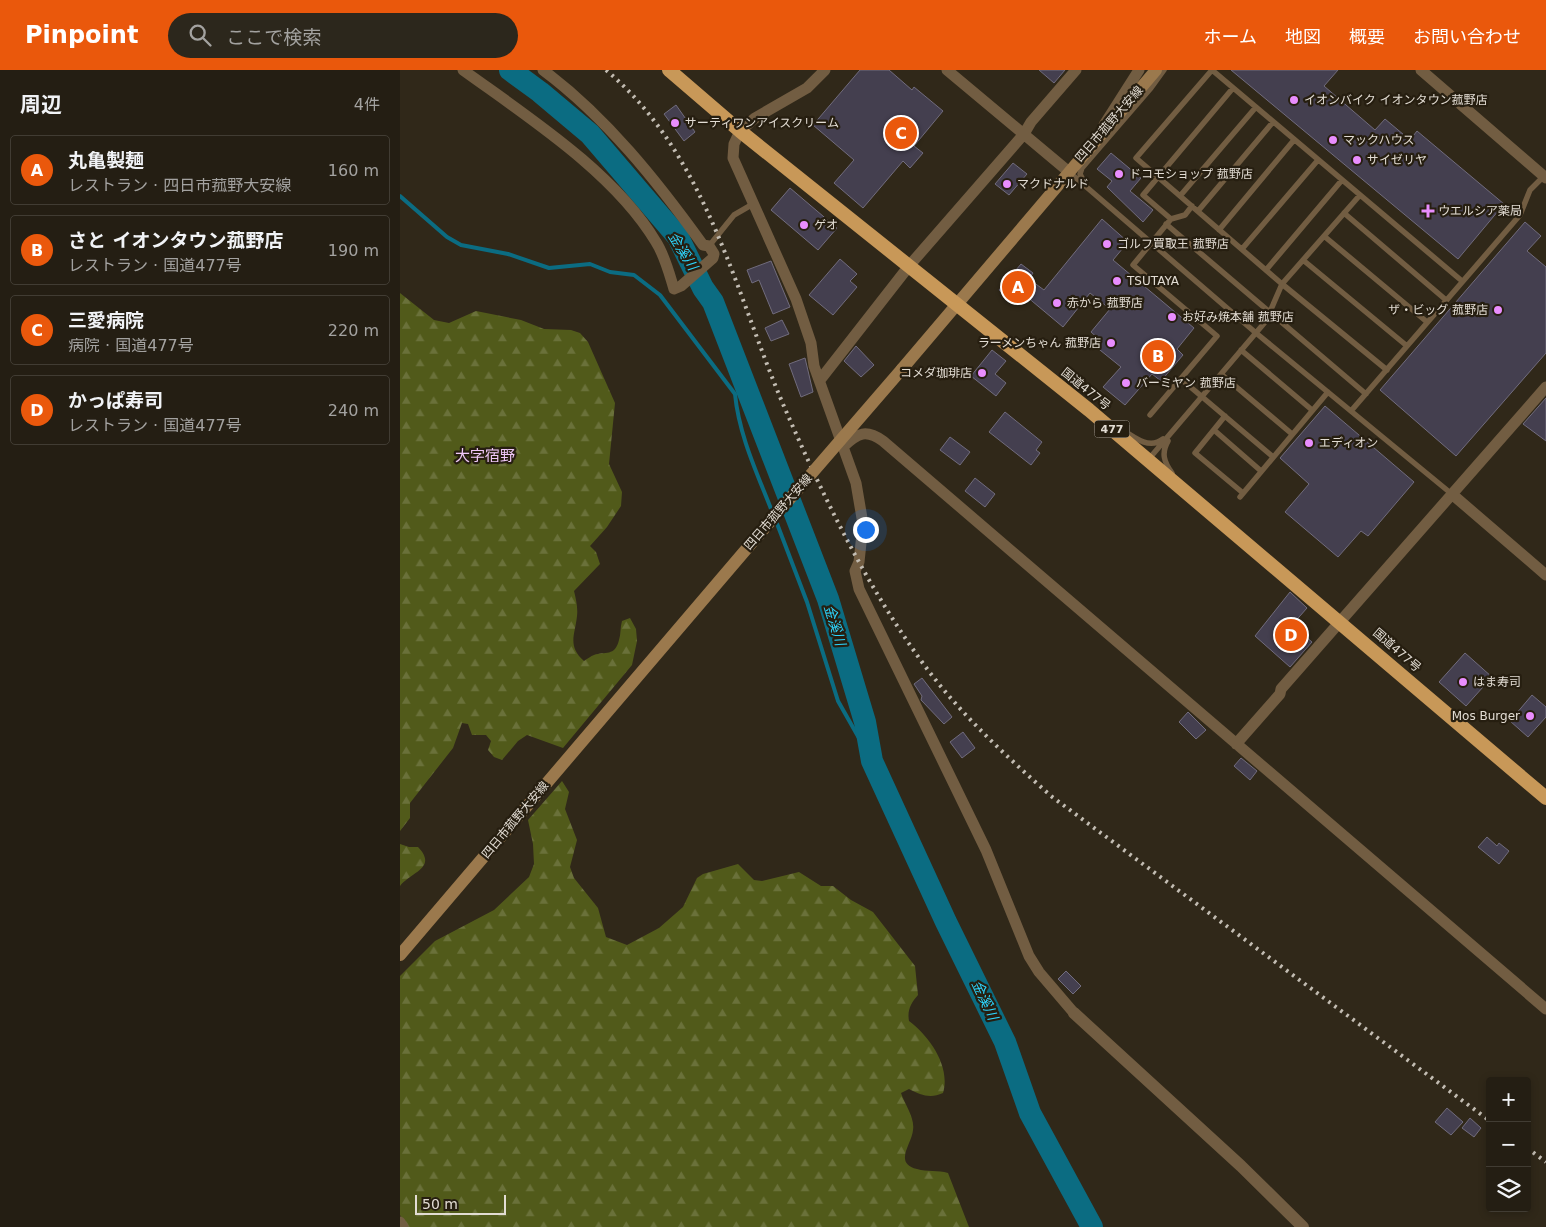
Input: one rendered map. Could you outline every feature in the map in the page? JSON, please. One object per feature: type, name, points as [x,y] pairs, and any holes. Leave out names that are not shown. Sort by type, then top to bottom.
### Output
[{"type":"highway","name":"国道477号","points":[[670,70],[740,131],[1089,410],[1340,621],[1546,798]]},
{"type":"main road","name":"四日市菰野大安線","points":[[400,954],[749,546],[958,306],[1068,172],[1156,70]]},
{"type":"street","points":[[464,70],[548,131],[610,186],[656,243],[674,289],[681,286],[711,261],[714,254],[709,246],[703,245],[664,194],[586,103],[543,70]]},
{"type":"street","points":[[825,70],[807,88],[755,118],[740,131],[734,144],[733,158],[755,203],[796,299],[811,343],[814,366],[856,483],[863,524],[859,562],[855,571],[859,589],[986,850],[1029,956],[1039,972],[1074,1013],[1241,1166],[1302,1227]]},
{"type":"street","points":[[947,70],[1068,172]]},
{"type":"street","points":[[820,380],[909,266],[1024,134],[1031,122],[1076,70]]},
{"type":"street","points":[[1091,145],[1139,70]]},
{"type":"street","points":[[1421,70],[1545,177]]},
{"type":"street","points":[[1236,744],[1340,621],[1453,495],[1546,387]]},
{"type":"street","points":[[844,446],[854,437],[865,433],[872,433],[883,441],[1546,1009]]},
{"type":"street","points":[[1453,495],[1546,575]]},
{"type":"street","points":[[400,1222],[403,1227]]},
{"type":"lane","points":[[1088,188],[1080,174],[1082,168],[1151,88],[1164,70]]},
{"type":"lane","points":[[1387,370],[1282,284],[1136,158],[1212,70],[1462,281]]},
{"type":"lane","points":[[1171,218],[1143,195],[1233,88]]},
{"type":"lane","points":[[1180,196],[1256,107]]},
{"type":"lane","points":[[1198,211],[1273,122]]},
{"type":"lane","points":[[1219,230],[1294,140]]},
{"type":"lane","points":[[1242,249],[1318,160]]},
{"type":"lane","points":[[1068,172],[1256,333],[1453,495]]},
{"type":"lane","points":[[1351,411],[1520,215],[1530,190],[1545,177]]},
{"type":"lane","points":[[1266,270],[1342,180]]},
{"type":"lane","points":[[1148,460],[1270,315],[1282,284],[1360,195]]},
{"type":"lane","points":[[709,246],[734,215],[755,203]]},
{"type":"lane","points":[[1150,415],[1217,336],[1133,264],[1171,218],[1184,215],[1192,206]]},
{"type":"lane","points":[[1344,213],[1446,300]]},
{"type":"lane","points":[[1166,224],[1270,315],[1366,394]]},
{"type":"lane","points":[[1324,236],[1427,322]]},
{"type":"lane","points":[[1303,260],[1407,346]]},
{"type":"lane","points":[[1241,350],[1312,410]]},
{"type":"lane","points":[[1221,374],[1292,434]]},
{"type":"lane","points":[[1181,379],[1272,456]]},
{"type":"lane","points":[[1225,416],[1195,452],[1241,495],[1328,392]]},
{"type":"lane","points":[[1089,410],[1149,445],[1156,444],[1174,430]]},
{"type":"lane","points":[[1174,430],[1163,450],[1164,458],[1170,471],[1190,495]]},
{"type":"lane","points":[[1214,430],[1261,471]]},
{"type":"green space","points":[[400,293],[434,320],[449,323],[476,311],[521,320],[544,329],[571,330],[580,333],[588,342],[615,403],[609,464],[622,492],[621,506],[607,527],[590,546],[596,552],[600,564],[574,591],[577,613],[573,640],[575,650],[584,661],[594,655],[612,651],[619,640],[622,621],[630,618],[636,629],[637,641],[632,665],[563,748],[527,735],[518,741],[502,760],[494,757],[488,750],[491,741],[486,735],[472,735],[468,724],[462,723],[453,748],[410,803],[410,818],[400,831]]},
{"type":"green space","points":[[562,781],[569,792],[565,809],[577,840],[570,867],[574,878],[598,908],[606,937],[627,945],[659,928],[683,907],[697,878],[703,874],[738,864],[754,880],[762,881],[799,872],[821,886],[833,886],[851,900],[873,912],[915,966],[918,995],[910,1007],[909,1021],[931,1043],[944,1072],[945,1083],[943,1093],[926,1096],[909,1089],[901,1093],[913,1125],[912,1135],[906,1152],[906,1162],[917,1169],[948,1173],[969,1227],[406,1227],[400,1215],[400,976],[435,941],[494,910],[529,877],[534,864],[533,844],[528,820]]},
{"type":"green space","points":[[400,844],[418,847],[425,860],[421,869],[400,886]]},
{"type":"building","points":[[860,70],[889,70],[912,90],[914,87],[943,111],[914,146],[923,153],[910,168],[903,161],[863,208],[834,183],[854,160],[813,125]]},
{"type":"building","points":[[1039,70],[1065,70],[1054,83]]},
{"type":"building","points":[[1231,70],[1338,70],[1324,86],[1375,130],[1385,119],[1410,140],[1417,131],[1504,204],[1458,259]]},
{"type":"building","points":[[676,105],[695,132],[684,141],[664,114]]},
{"type":"building","name":"ドコモショップ 菰野店","points":[[1111,153],[1141,178],[1130,191],[1153,210],[1143,222],[1107,187],[1112,181],[1097,169]]},
{"type":"building","points":[[1013,163],[1027,174],[1009,195],[995,184]]},
{"type":"building","points":[[790,188],[837,228],[818,250],[771,210]]},
{"type":"building","points":[[1102,219],[1128,242],[1113,260],[1194,328],[1177,349],[1183,355],[1161,381],[1152,374],[1125,405],[1103,387],[1121,367],[1095,346],[1100,340],[1091,332],[1110,309],[1090,293],[1063,327],[1026,296],[1018,305],[999,290],[1021,264],[1033,273],[1029,279],[1044,290]]},
{"type":"building","name":"ザ・ビッグ 菰野店","points":[[1525,222],[1541,236],[1527,251],[1546,267],[1546,353],[1456,456],[1380,390]]},
{"type":"building","points":[[840,259],[857,274],[850,281],[857,287],[833,315],[809,295]]},
{"type":"building","points":[[771,261],[790,307],[773,314],[759,280],[752,283],[747,270]]},
{"type":"building","points":[[782,320],[789,334],[771,341],[765,328]]},
{"type":"building","points":[[856,346],[874,365],[861,377],[844,361]]},
{"type":"building","points":[[992,350],[1006,361],[995,374],[1006,383],[996,396],[971,376]]},
{"type":"building","points":[[805,358],[813,392],[801,397],[789,364]]},
{"type":"building","points":[[1546,398],[1546,441],[1523,424]]},
{"type":"building","points":[[1325,406],[1414,482],[1368,536],[1361,531],[1338,557],[1285,512],[1309,484],[1280,458]]},
{"type":"building","points":[[1005,412],[1042,442],[1036,450],[1040,453],[1031,465],[989,432]]},
{"type":"building","points":[[950,437],[970,452],[960,465],[940,450]]},
{"type":"building","points":[[975,478],[995,494],[985,507],[965,491]]},
{"type":"building","points":[[1290,592],[1307,608],[1292,625],[1312,642],[1290,667],[1255,636]]},
{"type":"building","points":[[1465,653],[1492,677],[1466,706],[1439,682]]},
{"type":"building","points":[[922,678],[952,717],[944,724],[921,700],[922,696],[914,684]]},
{"type":"building","points":[[1532,695],[1546,707],[1546,717],[1528,737],[1510,721]]},
{"type":"building","points":[[1188,712],[1206,730],[1196,739],[1179,722]]},
{"type":"building","points":[[963,732],[975,748],[962,758],[950,742]]},
{"type":"building","points":[[1241,758],[1257,771],[1250,780],[1234,766]]},
{"type":"building","points":[[1487,837],[1497,846],[1499,843],[1509,851],[1499,864],[1478,847]]},
{"type":"building","points":[[1066,971],[1081,986],[1073,994],[1058,979]]},
{"type":"building","points":[[1447,1108],[1463,1122],[1451,1135],[1435,1122]]},
{"type":"building","points":[[1470,1118],[1481,1128],[1474,1137],[1462,1128]]},
{"type":"waterway","name":"金溪川","points":[[510,70],[540,92],[590,134],[678,237],[703,288],[713,302],[828,599],[865,722],[872,761],[946,922],[1005,1042],[1030,1113],[1092,1227]]},
{"type":"waterway","points":[[400,196],[447,237],[461,245],[508,254],[549,268],[590,264],[610,272],[634,275],[660,295],[735,394],[745,440],[773,514]]},
{"type":"waterway","points":[[776,521],[807,602],[838,701],[872,761]]},
{"type":"railway","points":[[606,70],[641,105],[670,143],[694,185],[734,274],[786,411],[815,476],[847,540],[882,603],[922,662],[951,699],[1000,749],[1051,796],[1486,1118]]},
{"type":"railway","points":[[1531,1151],[1546,1162]]},
{"type":"place","name":"イオンバイク イオンタウン菰野店","points":[[1294,100]]},
{"type":"place","name":"サーティワンアイスクリーム","points":[[675,123]]},
{"type":"place","name":"三愛病院","points":[[901,133]]},
{"type":"place","name":"マックハウス","points":[[1333,140]]},
{"type":"place","name":"サイゼリヤ","points":[[1357,160]]},
{"type":"place","name":"ドコモショップ 菰野店","points":[[1119,174]]},
{"type":"place","name":"マクドナルド","points":[[1007,184]]},
{"type":"place","name":"ウエルシア薬局","points":[[1428,211]]},
{"type":"place","name":"ゲオ","points":[[804,225]]},
{"type":"place","name":"ゴルフ買取王 菰野店","points":[[1107,244]]},
{"type":"place","name":"TSUTAYA","points":[[1117,281]]},
{"type":"place","name":"丸亀製麺","points":[[1018,287]]},
{"type":"place","name":"赤から 菰野店","points":[[1057,303]]},
{"type":"place","name":"ザ・ビッグ 菰野店","points":[[1498,310]]},
{"type":"place","name":"お好み焼本舗 菰野店","points":[[1172,317]]},
{"type":"place","name":"ラーメンちゃん 菰野店","points":[[1111,343]]},
{"type":"place","name":"さと イオンタウン菰野店","points":[[1158,356]]},
{"type":"place","name":"コメダ珈琲店","points":[[982,373]]},
{"type":"place","name":"バーミヤン 菰野店","points":[[1126,383]]},
{"type":"place","name":"エディオン","points":[[1309,443]]},
{"type":"place","name":"かっぱ寿司","points":[[1291,635]]},
{"type":"place","name":"はま寿司","points":[[1463,682]]},
{"type":"place","name":"Mos Burger","points":[[1530,716]]},
{"type":"district","name":"大字宿野","points":[[485,456]]}]
